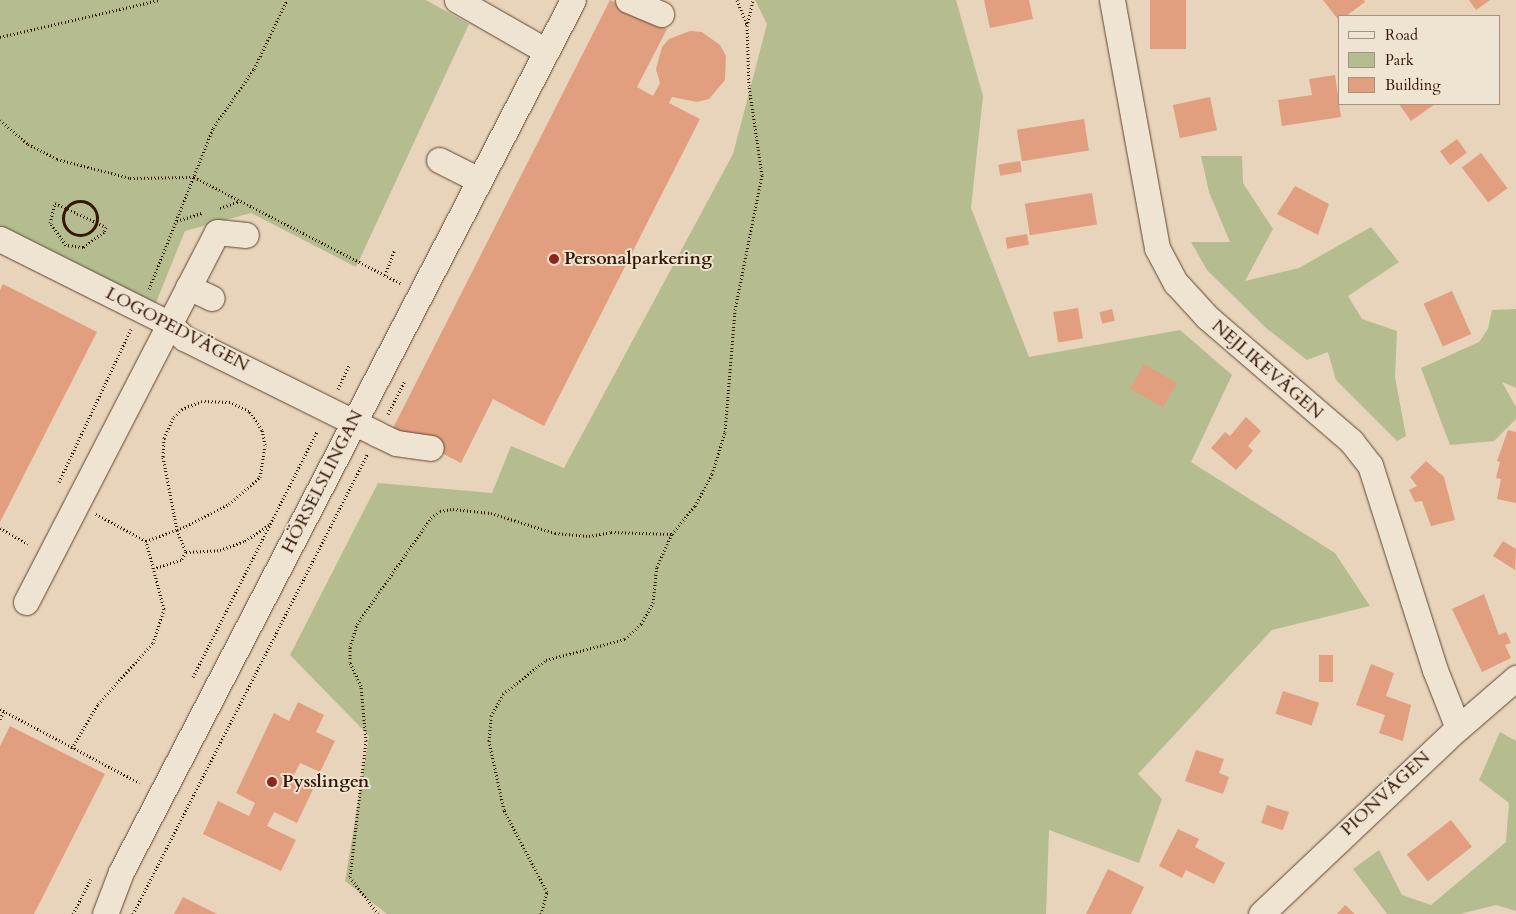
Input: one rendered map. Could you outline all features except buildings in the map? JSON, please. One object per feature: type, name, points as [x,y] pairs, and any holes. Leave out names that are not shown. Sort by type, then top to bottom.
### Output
[{"type":"street","points":[[457,0],[546,51]]},
{"type":"street","points":[[628,0],[661,14]]},
{"type":"street","name":"NEJLIKEVÄGEN","points":[[1112,0],[1157,248],[1176,283],[1207,317],[1351,441],[1370,465],[1435,670],[1458,728]]},
{"type":"street","name":"HÖRSELSLINGAN","points":[[106,914],[121,872],[571,1]]},
{"type":"street","points":[[439,160],[479,180]]},
{"type":"street","points":[[26,602],[79,506],[168,322],[217,232],[246,235]]},
{"type":"street","name":"LOGOPEDVÄGEN","points":[[0,239],[168,322],[184,338],[396,443],[431,448]]},
{"type":"street","points":[[188,286],[212,298]]},
{"type":"street","name":"PIONVÄGEN","points":[[1261,914],[1458,728],[1516,678]]},
{"type":"path","points":[[0,37],[159,0]]},
{"type":"path","points":[[57,486],[141,309],[212,128],[254,69],[287,0]]},
{"type":"path","points":[[737,0],[747,26]]},
{"type":"path","points":[[541,914],[547,892],[504,810],[489,741],[491,716],[503,694],[546,660],[625,638],[641,624],[653,603],[657,567],[672,534],[695,506],[712,474],[725,432],[735,310],[762,176],[749,86],[747,26],[753,0]]},
{"type":"path","points":[[0,120],[28,144],[57,159],[130,178],[194,177],[421,294]]},
{"type":"path","points":[[77,201],[88,203],[95,210],[97,222],[87,234],[70,233],[63,224],[65,208],[77,201]]},
{"type":"path","points":[[55,203],[65,208],[97,222],[106,227],[92,244],[66,244],[53,232],[50,214],[55,203]]},
{"type":"path","points":[[385,275],[394,250]]},
{"type":"path","points":[[190,682],[329,409],[349,365]]},
{"type":"path","points":[[146,541],[177,530],[229,504],[260,477],[265,444],[262,430],[250,411],[230,402],[202,401],[182,409],[173,418],[164,438],[163,456],[177,530],[186,552]]},
{"type":"path","points":[[72,748],[98,704],[144,656],[160,630],[164,609],[155,568],[146,541],[79,506]]},
{"type":"path","points":[[378,914],[350,877],[366,741],[361,686],[350,662],[350,647],[357,624],[431,518],[440,511],[453,509],[491,514],[555,533],[589,536],[611,532],[672,534]]},
{"type":"path","points":[[186,552],[208,552],[234,546],[271,523]]},
{"type":"path","points":[[0,528],[28,544]]},
{"type":"path","points":[[24,552],[32,536]]},
{"type":"path","points":[[155,568],[181,560],[186,552]]},
{"type":"path","points":[[0,718],[2,710],[140,783]]},
{"type":"path","points":[[135,791],[144,774]]},
{"type":"path","points":[[74,914],[96,870]]},
{"type":"green space","points":[[0,0],[426,0],[469,24],[356,267],[251,213],[185,231],[155,305],[0,229]]},
{"type":"green space","points":[[755,0],[956,0],[983,96],[971,208],[1029,357],[1180,330],[1232,375],[1191,462],[1335,553],[1370,606],[1272,630],[1138,774],[1162,799],[1139,863],[1049,830],[1046,914],[387,914],[345,881],[369,736],[290,655],[378,483],[492,493],[511,446],[564,468],[733,154],[767,24]]},
{"type":"green space","points":[[1201,156],[1242,156],[1243,183],[1273,229],[1245,281],[1299,268],[1371,227],[1399,262],[1348,296],[1362,319],[1397,331],[1395,377],[1406,436],[1397,441],[1336,380],[1328,352],[1307,360],[1266,328],[1207,270],[1191,242],[1230,242],[1209,192]]},
{"type":"green space","points":[[1516,309],[1516,388],[1502,382],[1516,407],[1516,419],[1494,441],[1450,445],[1421,368],[1479,342],[1488,329],[1492,310]]},
{"type":"green space","points":[[1500,732],[1516,741],[1516,911],[1496,905],[1460,914],[1387,914],[1353,869],[1379,850],[1402,895],[1431,905],[1506,842],[1509,803],[1479,780]]},
{"type":"place","name":"Personalparkering","points":[[554,259]]},
{"type":"place","name":"Pysslingen","points":[[272,782]]}]
